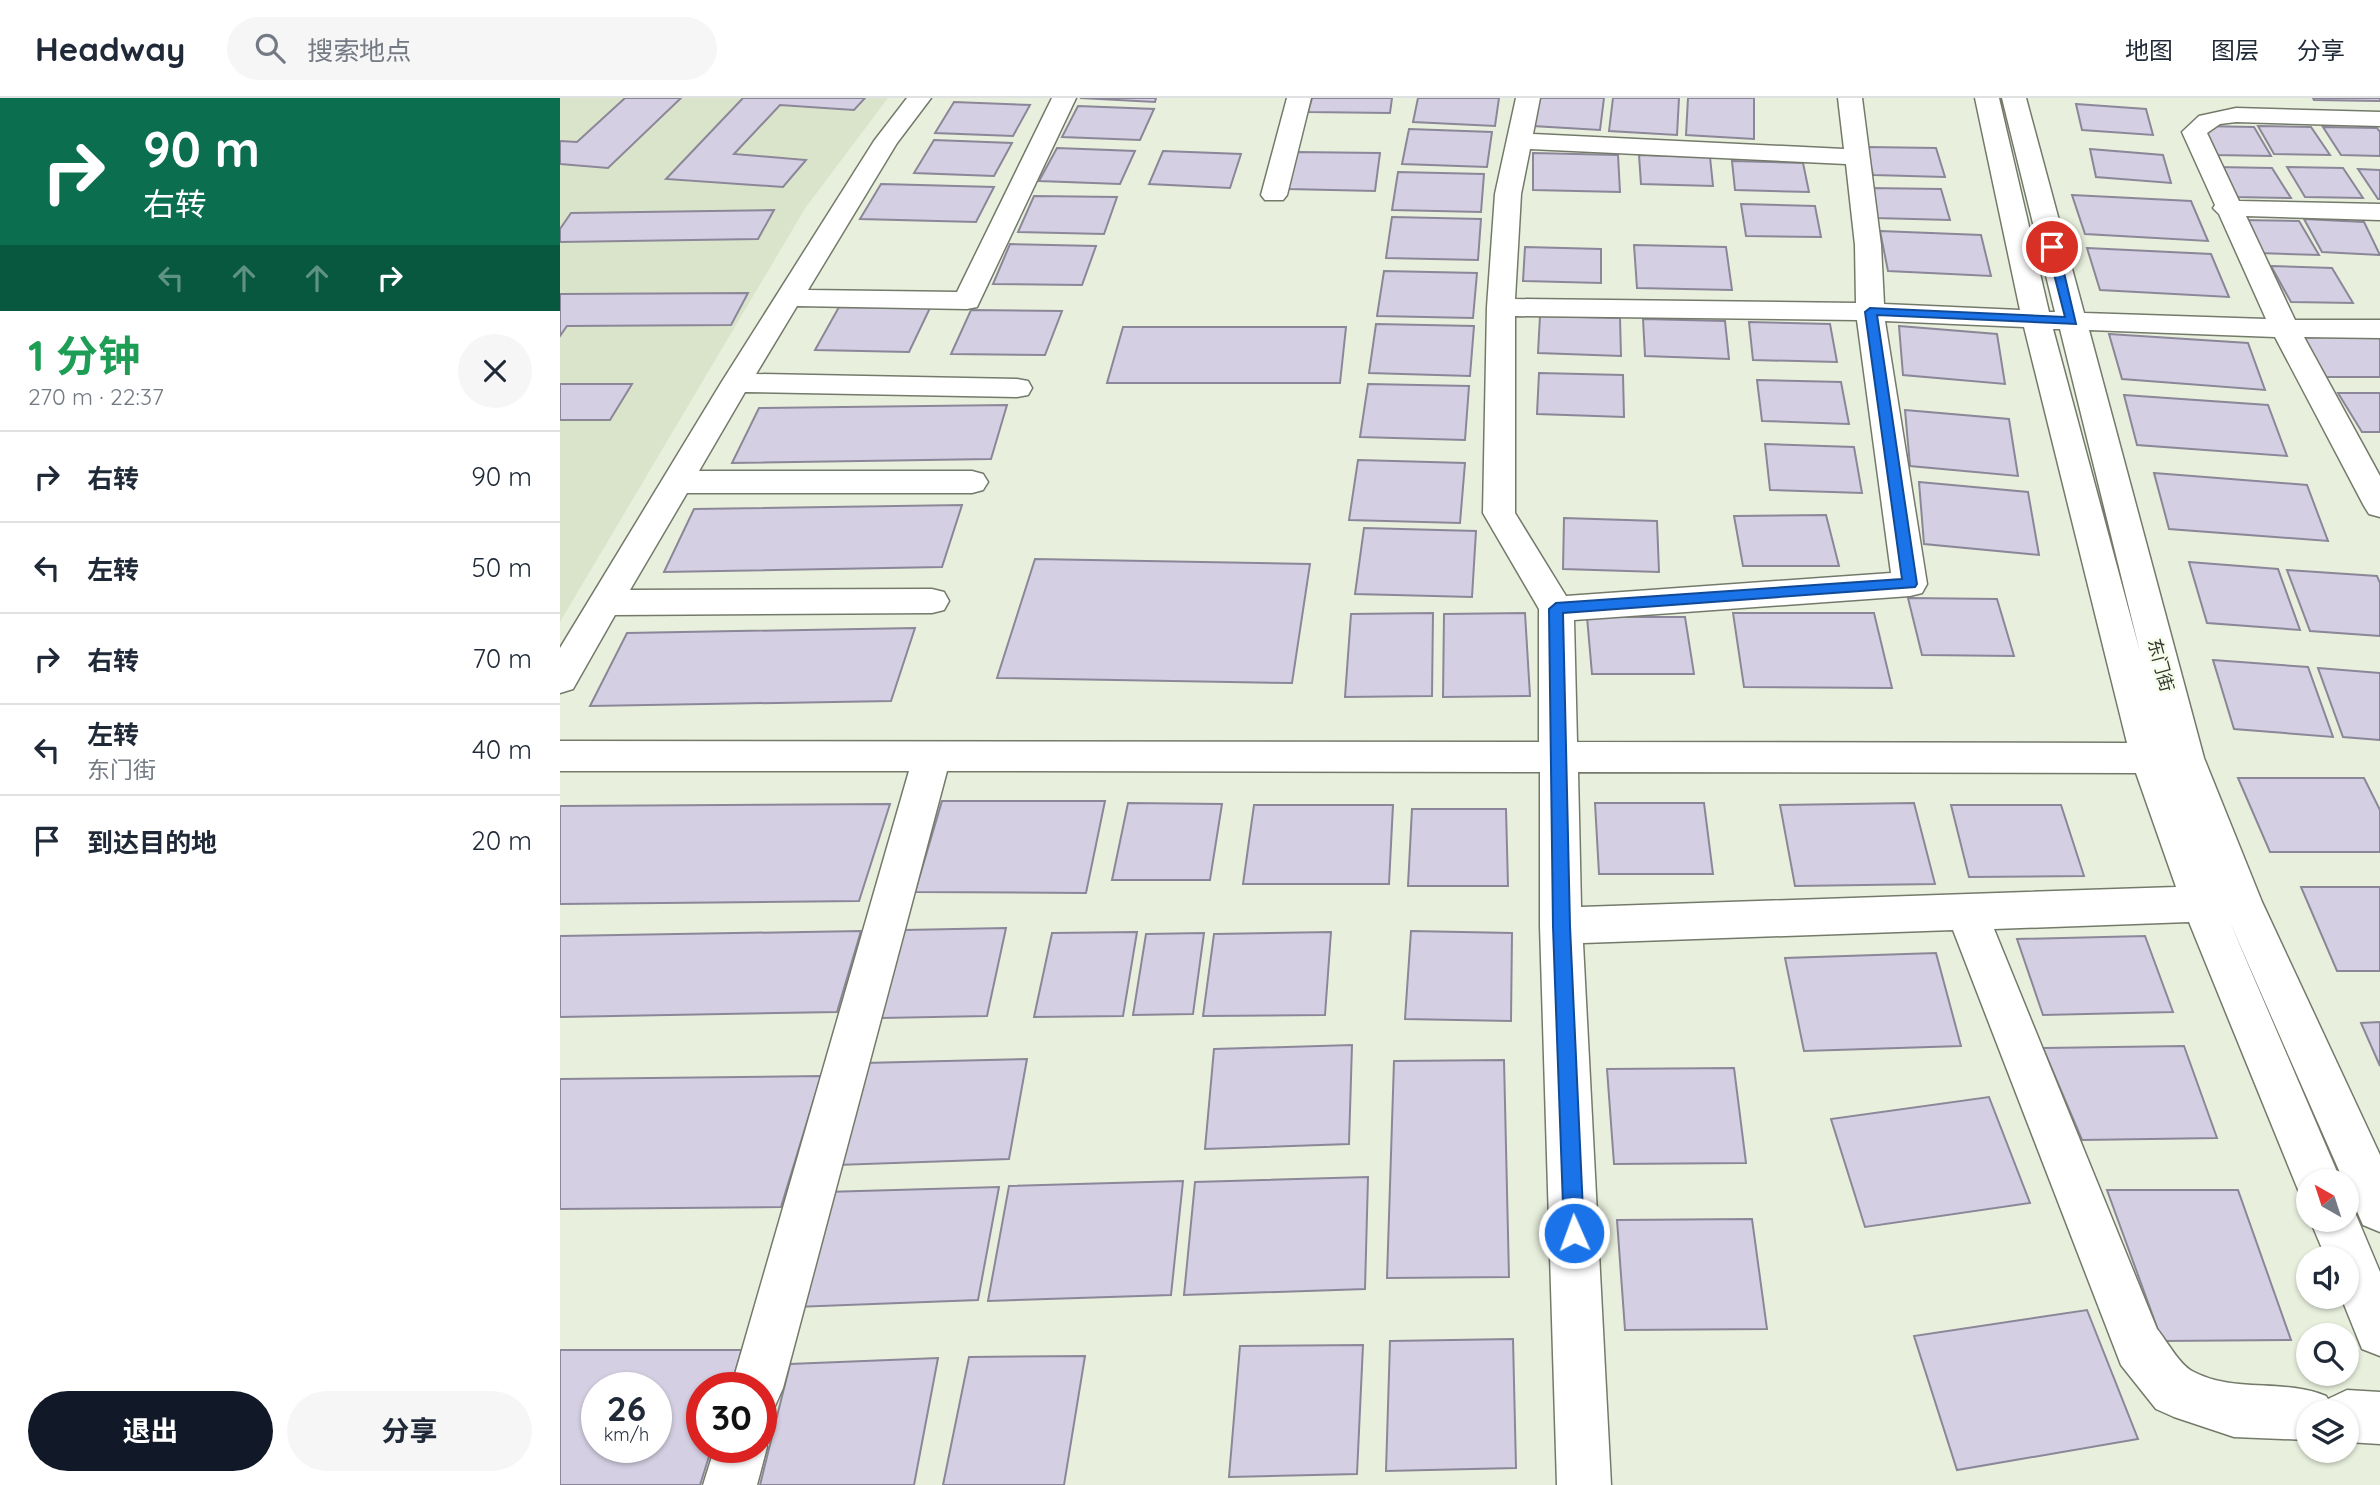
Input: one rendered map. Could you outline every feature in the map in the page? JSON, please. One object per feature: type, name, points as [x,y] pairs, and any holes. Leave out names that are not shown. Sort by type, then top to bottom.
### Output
[{"type":"street","points":[[560,679],[608,603],[736,383],[792,298],[886,141],[919,98]]},
{"type":"street","points":[[792,298],[967,301],[1064,98]]},
{"type":"street","points":[[1274,195],[1298,98]]},
{"type":"street","points":[[1528,98],[1508,194],[1501,307],[1499,513],[1556,609],[1561,926],[1584,1485]]},
{"type":"street","points":[[1556,609],[1910,584],[1870,312],[1868,245],[1850,98]]},
{"type":"street","name":"东门街","points":[[1987,98],[2054,321],[2167,757],[2222,903],[2314,1169]]},
{"type":"street","name":"东门街","points":[[2014,98],[2054,321]]},
{"type":"street","points":[[2380,120],[2216,117],[2201,124],[2194,132],[2226,208],[2285,329],[2367,453],[2380,506]]},
{"type":"street","points":[[1518,141],[1857,157]]},
{"type":"street","points":[[2226,208],[2371,212],[2380,242]]},
{"type":"street","points":[[1501,307],[1870,312],[2285,329],[2380,329]]},
{"type":"street","points":[[736,383],[1017,388]]},
{"type":"street","points":[[676,482],[972,482]]},
{"type":"street","points":[[608,603],[932,601]]},
{"type":"street","points":[[560,756],[2167,757]]},
{"type":"street","points":[[761,1372],[932,757]]},
{"type":"street","points":[[1561,926],[1967,914],[2222,903]]},
{"type":"street","name":"东门街","points":[[2222,903],[2380,1208]]},
{"type":"street","points":[[1967,914],[2139,1347],[2174,1391],[2234,1411],[2296,1414]]},
{"type":"street","points":[[2339,1232],[2380,1331]]},
{"type":"street","points":[[2359,1417],[2380,1418]]},
{"type":"street","points":[[730,1485],[736,1463]]},
{"type":"shaded area","points":[[560,98],[888,98],[806,207],[560,622]]},
{"type":"building","points":[[625,98],[681,98],[608,168],[560,164],[560,141],[577,142]]},
{"type":"building","points":[[743,98],[865,98],[854,110],[780,105],[734,154],[806,160],[783,187],[666,179]]},
{"type":"building","points":[[1080,98],[1156,98],[1155,102]]},
{"type":"building","points":[[1312,98],[1392,98],[1390,113],[1308,112]]},
{"type":"building","points":[[1418,98],[1499,98],[1495,126],[1413,122]]},
{"type":"building","points":[[1538,98],[1604,98],[1600,130],[1533,126]]},
{"type":"building","points":[[1613,98],[1679,98],[1677,135],[1609,131]]},
{"type":"building","points":[[1688,98],[1754,98],[1754,139],[1686,135]]},
{"type":"building","points":[[2313,98],[2380,98],[2380,101],[2314,100]]},
{"type":"building","points":[[954,102],[1030,105],[1013,136],[935,133]]},
{"type":"building","points":[[2076,104],[2146,109],[2153,135],[2082,130]]},
{"type":"building","points":[[1078,106],[1154,109],[1140,140],[1062,137]]},
{"type":"building","points":[[2200,126],[2254,127],[2271,156],[2215,155]]},
{"type":"building","points":[[2258,126],[2311,127],[2330,155],[2274,154]]},
{"type":"building","points":[[2323,127],[2377,128],[2380,132],[2380,156],[2341,155]]},
{"type":"building","points":[[1409,129],[1492,132],[1487,167],[1402,164]]},
{"type":"building","points":[[934,140],[1012,143],[994,176],[914,173]]},
{"type":"building","points":[[1866,147],[1936,148],[1945,177],[1873,175]]},
{"type":"building","points":[[1057,148],[1135,151],[1120,184],[1039,181]]},
{"type":"building","points":[[2090,149],[2163,155],[2171,183],[2096,177]]},
{"type":"building","points":[[1163,151],[1241,154],[1230,188],[1149,184]]},
{"type":"building","points":[[1296,152],[1380,153],[1375,191],[1288,189]]},
{"type":"building","points":[[1533,153],[1618,155],[1620,192],[1533,190]]},
{"type":"building","points":[[1639,155],[1710,157],[1713,186],[1641,184]]},
{"type":"building","points":[[1732,161],[1803,163],[1809,192],[1735,190]]},
{"type":"building","points":[[2216,167],[2272,168],[2291,198],[2234,197]]},
{"type":"building","points":[[2287,167],[2343,168],[2363,198],[2305,197]]},
{"type":"building","points":[[2358,169],[2380,170],[2380,199],[2378,199]]},
{"type":"building","points":[[1398,172],[1484,174],[1481,212],[1392,210]]},
{"type":"building","points":[[881,184],[994,187],[976,222],[860,219]]},
{"type":"building","points":[[1868,188],[1941,189],[1950,220],[1875,218]]},
{"type":"building","points":[[2072,195],[2191,201],[2208,241],[2085,234]]},
{"type":"building","points":[[1034,196],[1117,197],[1104,234],[1018,232]]},
{"type":"building","points":[[1741,204],[1815,206],[1821,237],[1746,236]]},
{"type":"building","points":[[774,210],[758,239],[560,242],[560,229],[571,213]]},
{"type":"building","points":[[1392,217],[1481,219],[1478,260],[1386,258]]},
{"type":"building","points":[[2304,219],[2364,222],[2380,255],[2322,252]]},
{"type":"building","points":[[2240,220],[2299,221],[2319,255],[2258,253]]},
{"type":"building","points":[[1880,231],[1981,235],[1991,276],[1888,271]]},
{"type":"building","points":[[1010,244],[1096,246],[1082,285],[993,284]]},
{"type":"building","points":[[1634,245],[1726,247],[1732,290],[1637,288]]},
{"type":"building","points":[[1525,247],[1601,249],[1601,283],[1523,281]]},
{"type":"building","points":[[2087,248],[2211,254],[2229,297],[2100,290]]},
{"type":"building","points":[[2271,266],[2332,268],[2353,303],[2291,302]]},
{"type":"building","points":[[1384,271],[1477,273],[1473,318],[1377,316]]},
{"type":"building","points":[[748,293],[731,325],[567,326],[560,336],[560,294]]},
{"type":"building","points":[[839,307],[930,308],[909,352],[815,350]]},
{"type":"building","points":[[971,310],[1062,311],[1045,355],[951,354]]},
{"type":"building","points":[[1540,316],[1620,318],[1621,356],[1538,353]]},
{"type":"building","points":[[1643,319],[1725,321],[1729,359],[1645,356]]},
{"type":"building","points":[[1749,322],[1830,324],[1837,362],[1753,360]]},
{"type":"building","points":[[1376,324],[1474,326],[1470,376],[1369,373]]},
{"type":"building","points":[[1899,326],[1997,334],[2005,384],[1903,375]]},
{"type":"building","points":[[1123,327],[1346,327],[1340,383],[1107,383]]},
{"type":"building","points":[[2109,334],[2248,343],[2265,390],[2122,379]]},
{"type":"building","points":[[2301,336],[2380,336],[2380,377],[2326,377]]},
{"type":"building","points":[[1539,373],[1623,375],[1624,417],[1537,414]]},
{"type":"building","points":[[1757,380],[1841,382],[1849,424],[1762,421]]},
{"type":"building","points":[[560,384],[632,384],[610,420],[560,420]]},
{"type":"building","points":[[1368,384],[1469,386],[1465,440],[1360,437]]},
{"type":"building","points":[[2338,393],[2380,393],[2380,432],[2362,432]]},
{"type":"building","points":[[2124,395],[2268,405],[2287,456],[2137,445]]},
{"type":"building","points":[[1007,405],[991,459],[732,463],[759,408]]},
{"type":"building","points":[[1905,410],[2009,419],[2018,476],[1910,466]]},
{"type":"building","points":[[1765,444],[1854,447],[1862,493],[1770,490]]},
{"type":"building","points":[[1358,460],[1465,463],[1460,523],[1349,520]]},
{"type":"building","points":[[2154,473],[2307,485],[2328,541],[2169,529]]},
{"type":"building","points":[[1919,482],[2028,492],[2039,555],[1924,544]]},
{"type":"building","points":[[962,505],[942,567],[664,572],[694,509]]},
{"type":"building","points":[[1826,515],[1839,566],[1743,566],[1734,516]]},
{"type":"building","points":[[1564,518],[1657,521],[1659,572],[1563,569]]},
{"type":"building","points":[[1364,528],[1476,531],[1472,597],[1355,594]]},
{"type":"building","points":[[1035,559],[1310,564],[1292,683],[997,678]]},
{"type":"building","points":[[2189,562],[2278,569],[2300,630],[2207,623]]},
{"type":"building","points":[[2287,570],[2377,576],[2380,583],[2380,636],[2310,631]]},
{"type":"building","points":[[1908,598],[1997,599],[2014,656],[1922,655]]},
{"type":"building","points":[[1433,613],[1432,696],[1345,697],[1351,614]]},
{"type":"building","points":[[1525,613],[1530,696],[1443,697],[1444,614]]},
{"type":"building","points":[[1733,613],[1874,613],[1892,688],[1744,687]]},
{"type":"building","points":[[1587,617],[1685,617],[1694,674],[1592,674]]},
{"type":"building","points":[[915,628],[891,701],[590,706],[627,633]]},
{"type":"building","points":[[2213,660],[2308,667],[2333,737],[2234,729]]},
{"type":"building","points":[[2318,668],[2380,673],[2380,740],[2343,737]]},
{"type":"building","points":[[2238,778],[2364,778],[2380,810],[2380,852],[2270,852]]},
{"type":"building","points":[[942,801],[1105,801],[1086,893],[915,892]]},
{"type":"building","points":[[1128,803],[1222,804],[1210,880],[1112,880]]},
{"type":"building","points":[[1595,803],[1704,803],[1713,874],[1599,874]]},
{"type":"building","points":[[1914,803],[1935,884],[1795,886],[1780,805]]},
{"type":"building","points":[[890,804],[859,901],[560,904],[560,806]]},
{"type":"building","points":[[1254,805],[1393,805],[1389,884],[1243,884]]},
{"type":"building","points":[[1951,805],[2061,805],[2084,876],[1969,877]]},
{"type":"building","points":[[1412,809],[1506,809],[1508,886],[1408,886]]},
{"type":"building","points":[[2301,887],[2380,887],[2380,971],[2337,971]]},
{"type":"building","points":[[1006,928],[987,1016],[881,1018],[904,930]]},
{"type":"building","points":[[861,931],[837,1012],[560,1017],[560,936]]},
{"type":"building","points":[[1411,931],[1512,933],[1511,1021],[1405,1019]]},
{"type":"building","points":[[1137,932],[1123,1016],[1034,1017],[1052,933]]},
{"type":"building","points":[[1331,932],[1325,1015],[1203,1016],[1214,934]]},
{"type":"building","points":[[1204,933],[1193,1014],[1133,1015],[1146,934]]},
{"type":"building","points":[[2145,936],[2173,1012],[2043,1015],[2017,939]]},
{"type":"building","points":[[1936,953],[1961,1046],[1804,1051],[1785,958]]},
{"type":"building","points":[[2380,1022],[2380,1066],[2361,1023]]},
{"type":"building","points":[[1352,1045],[1349,1144],[1205,1149],[1214,1049]]},
{"type":"building","points":[[2184,1046],[2217,1138],[2082,1140],[2043,1048]]},
{"type":"building","points":[[1027,1059],[1009,1159],[837,1165],[864,1063]]},
{"type":"building","points":[[1504,1060],[1509,1277],[1387,1278],[1394,1061]]},
{"type":"building","points":[[1734,1068],[1746,1163],[1614,1164],[1607,1069]]},
{"type":"building","points":[[821,1076],[781,1207],[560,1209],[560,1079]]},
{"type":"building","points":[[1989,1097],[2030,1203],[1865,1227],[1831,1119]]},
{"type":"building","points":[[1368,1177],[1365,1289],[1184,1295],[1195,1182]]},
{"type":"building","points":[[1183,1181],[1171,1295],[988,1301],[1009,1186]]},
{"type":"building","points":[[999,1187],[978,1300],[795,1307],[825,1192]]},
{"type":"building","points":[[2107,1190],[2238,1190],[2291,1340],[2162,1341]]},
{"type":"building","points":[[1752,1219],[1767,1329],[1625,1330],[1617,1220]]},
{"type":"building","points":[[2087,1310],[2138,1439],[1957,1470],[1914,1336]]},
{"type":"building","points":[[1513,1339],[1516,1468],[1386,1471],[1390,1341]]},
{"type":"building","points":[[1363,1345],[1357,1474],[1229,1477],[1240,1346]]},
{"type":"building","points":[[560,1350],[742,1350],[735,1372],[686,1372],[686,1463],[707,1463],[700,1485],[560,1485]]},
{"type":"building","points":[[1085,1356],[1064,1485],[943,1485],[969,1357]]},
{"type":"building","points":[[938,1358],[914,1485],[760,1485],[765,1463],[777,1463],[777,1416],[790,1364]]},
{"type":"route","points":[[1574,1233],[1561,926],[1556,609],[1910,584],[1870,312],[2072,321],[2052,247]]}]
